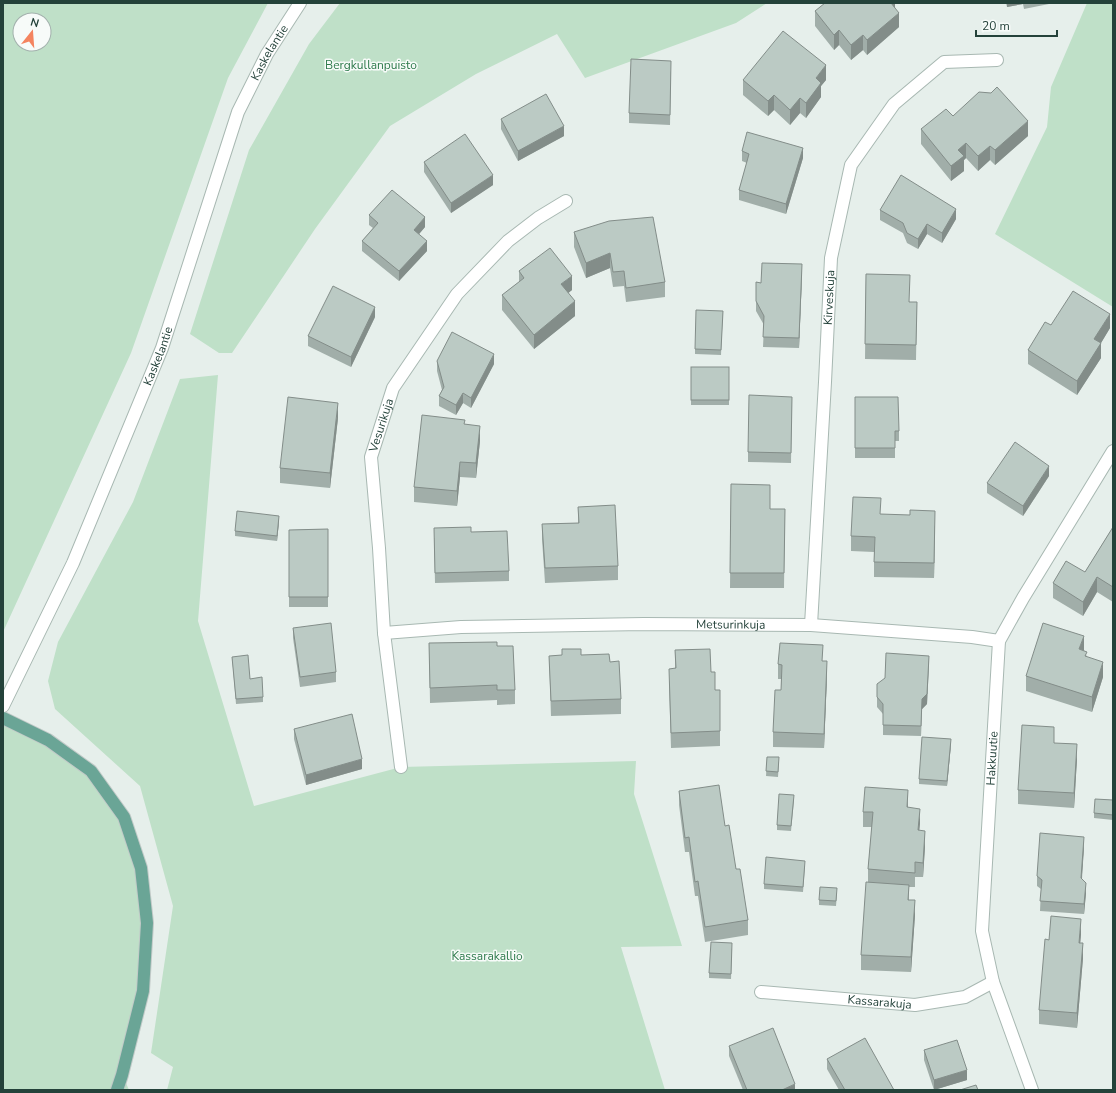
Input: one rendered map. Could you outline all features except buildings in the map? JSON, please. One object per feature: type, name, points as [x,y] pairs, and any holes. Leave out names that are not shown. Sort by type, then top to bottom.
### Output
[{"type":"main road","points":[[3,718],[48,740],[91,771],[124,817],[141,868],[147,923],[143,991],[117,1090]]},
{"type":"street","name":"Kaskelantie","points":[[3,706],[73,563],[162,348],[238,112],[266,54],[300,3]]},
{"type":"street","name":"Kirveskuja","points":[[811,625],[831,258],[851,165],[894,104],[944,62],[997,60]]},
{"type":"street","name":"Vesurikuja","points":[[401,767],[384,634],[371,457],[393,388],[457,294],[508,242],[538,218],[566,201]]},
{"type":"street","name":"Hakkuutie","points":[[1032,1090],[993,982],[982,931],[999,641],[1023,598],[1113,451]]},
{"type":"street","name":"Metsurinkuja","points":[[384,634],[461,627],[644,624],[811,625],[972,637],[999,641]]},
{"type":"street","name":"Kassarakuja","points":[[761,992],[915,1005],[965,997],[993,982]]},
{"type":"green space","points":[[3,3],[268,3],[228,78],[131,353],[3,632]]},
{"type":"green space","name":"Bergkullanpuisto","points":[[340,3],[767,3],[736,23],[585,78],[557,34],[476,74],[390,126],[315,229],[232,353],[219,353],[190,334],[249,150],[309,44]]},
{"type":"green space","points":[[1087,3],[1113,3],[1113,307],[995,234],[1047,127],[1051,87]]},
{"type":"green space","name":"Kassarakallio","points":[[218,375],[198,621],[254,806],[401,767],[636,761],[634,794],[682,946],[621,947],[665,1090],[167,1090],[173,1067],[151,1053],[173,906],[140,786],[55,709],[48,681],[58,642],[133,502],[180,379]]},
{"type":"green space","points":[[3,718],[91,771],[124,817],[141,868],[143,991],[122,1074],[129,1090],[3,1090]]}]
